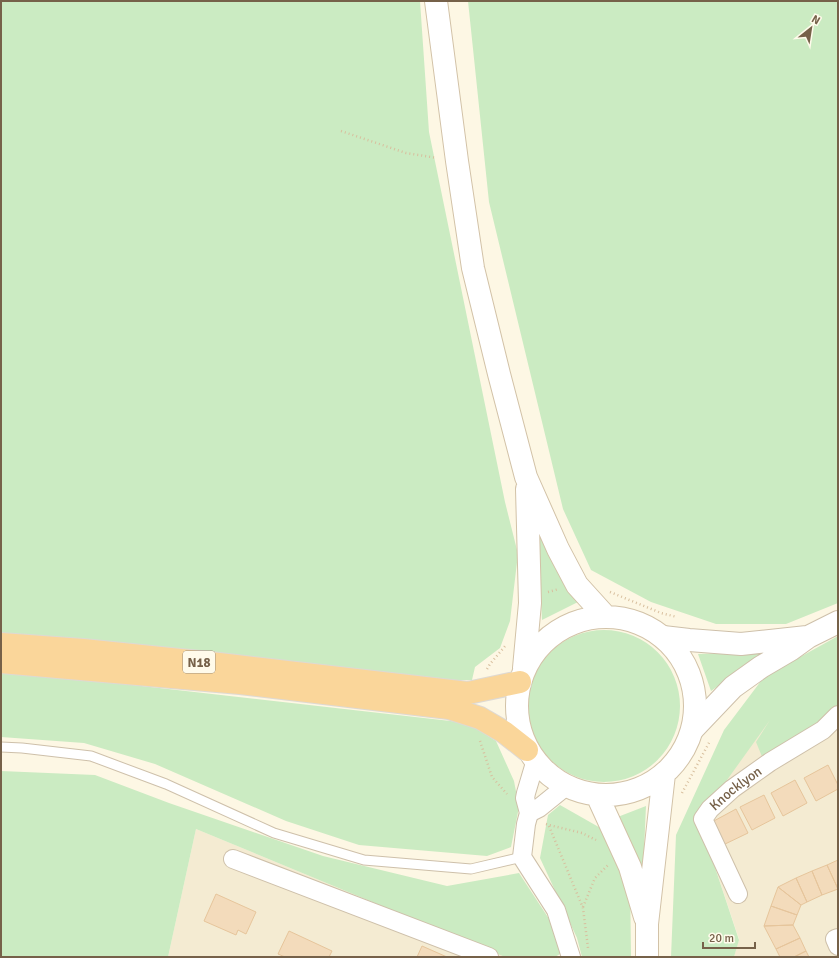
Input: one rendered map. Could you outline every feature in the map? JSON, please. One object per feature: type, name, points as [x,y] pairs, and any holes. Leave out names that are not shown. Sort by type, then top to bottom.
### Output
[{"type":"highway","name":"N18","points":[[1,644],[83,650],[211,663],[468,693],[522,677]]},
{"type":"highway","name":"N18","points":[[1,662],[240,682],[449,708],[480,718],[504,732],[531,757]]},
{"type":"main road","points":[[436,1],[473,268],[526,477],[558,549],[577,585],[606,617]]},
{"type":"main road","points":[[522,677],[534,653],[549,638],[566,626],[586,619],[606,617],[626,619],[646,626],[663,637],[677,652],[688,669],[694,689],[696,709],[693,729],[686,746],[677,761],[664,774],[644,787],[621,794],[597,795],[565,787],[548,776],[531,757],[519,726],[517,704],[522,677],[530,603],[526,477]]},
{"type":"main road","points":[[693,729],[733,687],[808,637],[838,622]]},
{"type":"main road","points":[[663,637],[741,644],[808,637]]},
{"type":"main road","points":[[647,957],[647,924],[664,774]]},
{"type":"main road","points":[[597,795],[630,867],[647,924]]},
{"type":"street","name":"Knocklyon","points":[[738,894],[703,819],[710,809],[732,789],[770,762],[823,730],[838,715]]},
{"type":"street","points":[[531,757],[525,798],[529,813],[526,824],[522,857],[556,910],[571,957]]},
{"type":"street","points":[[529,813],[539,808],[565,787]]},
{"type":"street","points":[[233,859],[489,957]]},
{"type":"street","points":[[838,938],[835,939],[838,946]]},
{"type":"lane","points":[[1,747],[91,756],[166,784],[274,833],[364,860],[471,870],[522,857]]},
{"type":"path","points":[[341,131],[406,153],[457,161]]},
{"type":"path","points":[[541,594],[563,588]]},
{"type":"path","points":[[608,591],[661,613],[682,619]]},
{"type":"path","points":[[679,800],[711,740]]},
{"type":"path","points":[[482,747],[492,777],[505,792]]},
{"type":"path","points":[[588,950],[583,908],[549,826],[582,833],[599,842]]},
{"type":"path","points":[[583,908],[595,878],[609,863]]},
{"type":"shaded area","points":[[838,636],[838,957],[734,957],[739,939],[697,813],[797,683]]},
{"type":"shaded area","points":[[196,829],[505,957],[168,957]]},
{"type":"green space","points":[[1,1],[420,1],[429,132],[505,502],[518,554],[510,621],[500,648],[475,667],[472,680],[447,680],[1,633]]},
{"type":"green space","points":[[468,1],[838,1],[838,603],[786,624],[716,624],[651,602],[591,570],[563,509],[489,202]]},
{"type":"green space","points":[[537,523],[580,601],[542,620]]},
{"type":"green space","points":[[597,630],[611,630],[626,633],[640,639],[658,652],[671,670],[677,684],[680,706],[677,728],[671,742],[658,760],[640,773],[626,779],[611,782],[597,782],[582,779],[568,773],[556,765],[545,754],[537,742],[531,728],[528,713],[528,699],[531,684],[537,670],[545,658],[556,647],[568,639],[582,633]]},
{"type":"green space","points":[[838,636],[838,705],[819,724],[763,759],[756,742],[770,720],[722,787],[697,813],[739,940],[734,957],[671,957],[676,835],[724,730],[764,677]]},
{"type":"green space","points":[[776,651],[736,673],[711,691],[698,654]]},
{"type":"green space","points":[[1,670],[468,723],[496,741],[514,781],[519,807],[511,847],[487,856],[359,845],[286,821],[155,764],[84,743],[1,737]]},
{"type":"green space","points":[[1,771],[95,775],[169,803],[323,856],[447,886],[519,873],[555,928],[560,954],[555,957],[505,957],[196,829],[168,957],[1,957]]},
{"type":"green space","points":[[560,805],[604,830],[630,876],[631,957],[582,957],[577,938],[540,858],[548,815]]},
{"type":"green space","points":[[646,806],[643,873],[615,818]]},
{"type":"building","points":[[828,765],[838,785],[838,789],[816,801],[804,778]]},
{"type":"building","points":[[795,780],[807,803],[783,816],[771,793]]},
{"type":"building","points":[[764,795],[775,818],[752,830],[740,807]]},
{"type":"building","points":[[736,809],[748,833],[723,845],[712,822]]},
{"type":"building","points":[[838,860],[838,889],[827,865]]},
{"type":"building","points":[[827,865],[838,889],[822,895],[812,871]]},
{"type":"building","points":[[812,871],[822,895],[807,902],[796,878]]},
{"type":"building","points":[[796,878],[807,902],[801,905],[778,887]]},
{"type":"building","points":[[778,887],[801,905],[797,915],[771,906]]},
{"type":"building","points":[[216,894],[256,912],[246,934],[238,930],[236,935],[204,921]]},
{"type":"building","points":[[771,906],[797,915],[793,925],[764,926]]},
{"type":"building","points":[[793,925],[800,938],[776,949],[764,926]]},
{"type":"building","points":[[289,931],[332,951],[329,957],[285,957],[278,954]]},
{"type":"building","points":[[800,938],[806,951],[794,957],[780,957],[776,949]]},
{"type":"building","points":[[422,946],[447,957],[417,957]]},
{"type":"building","points":[[806,951],[809,957],[794,957]]}]
